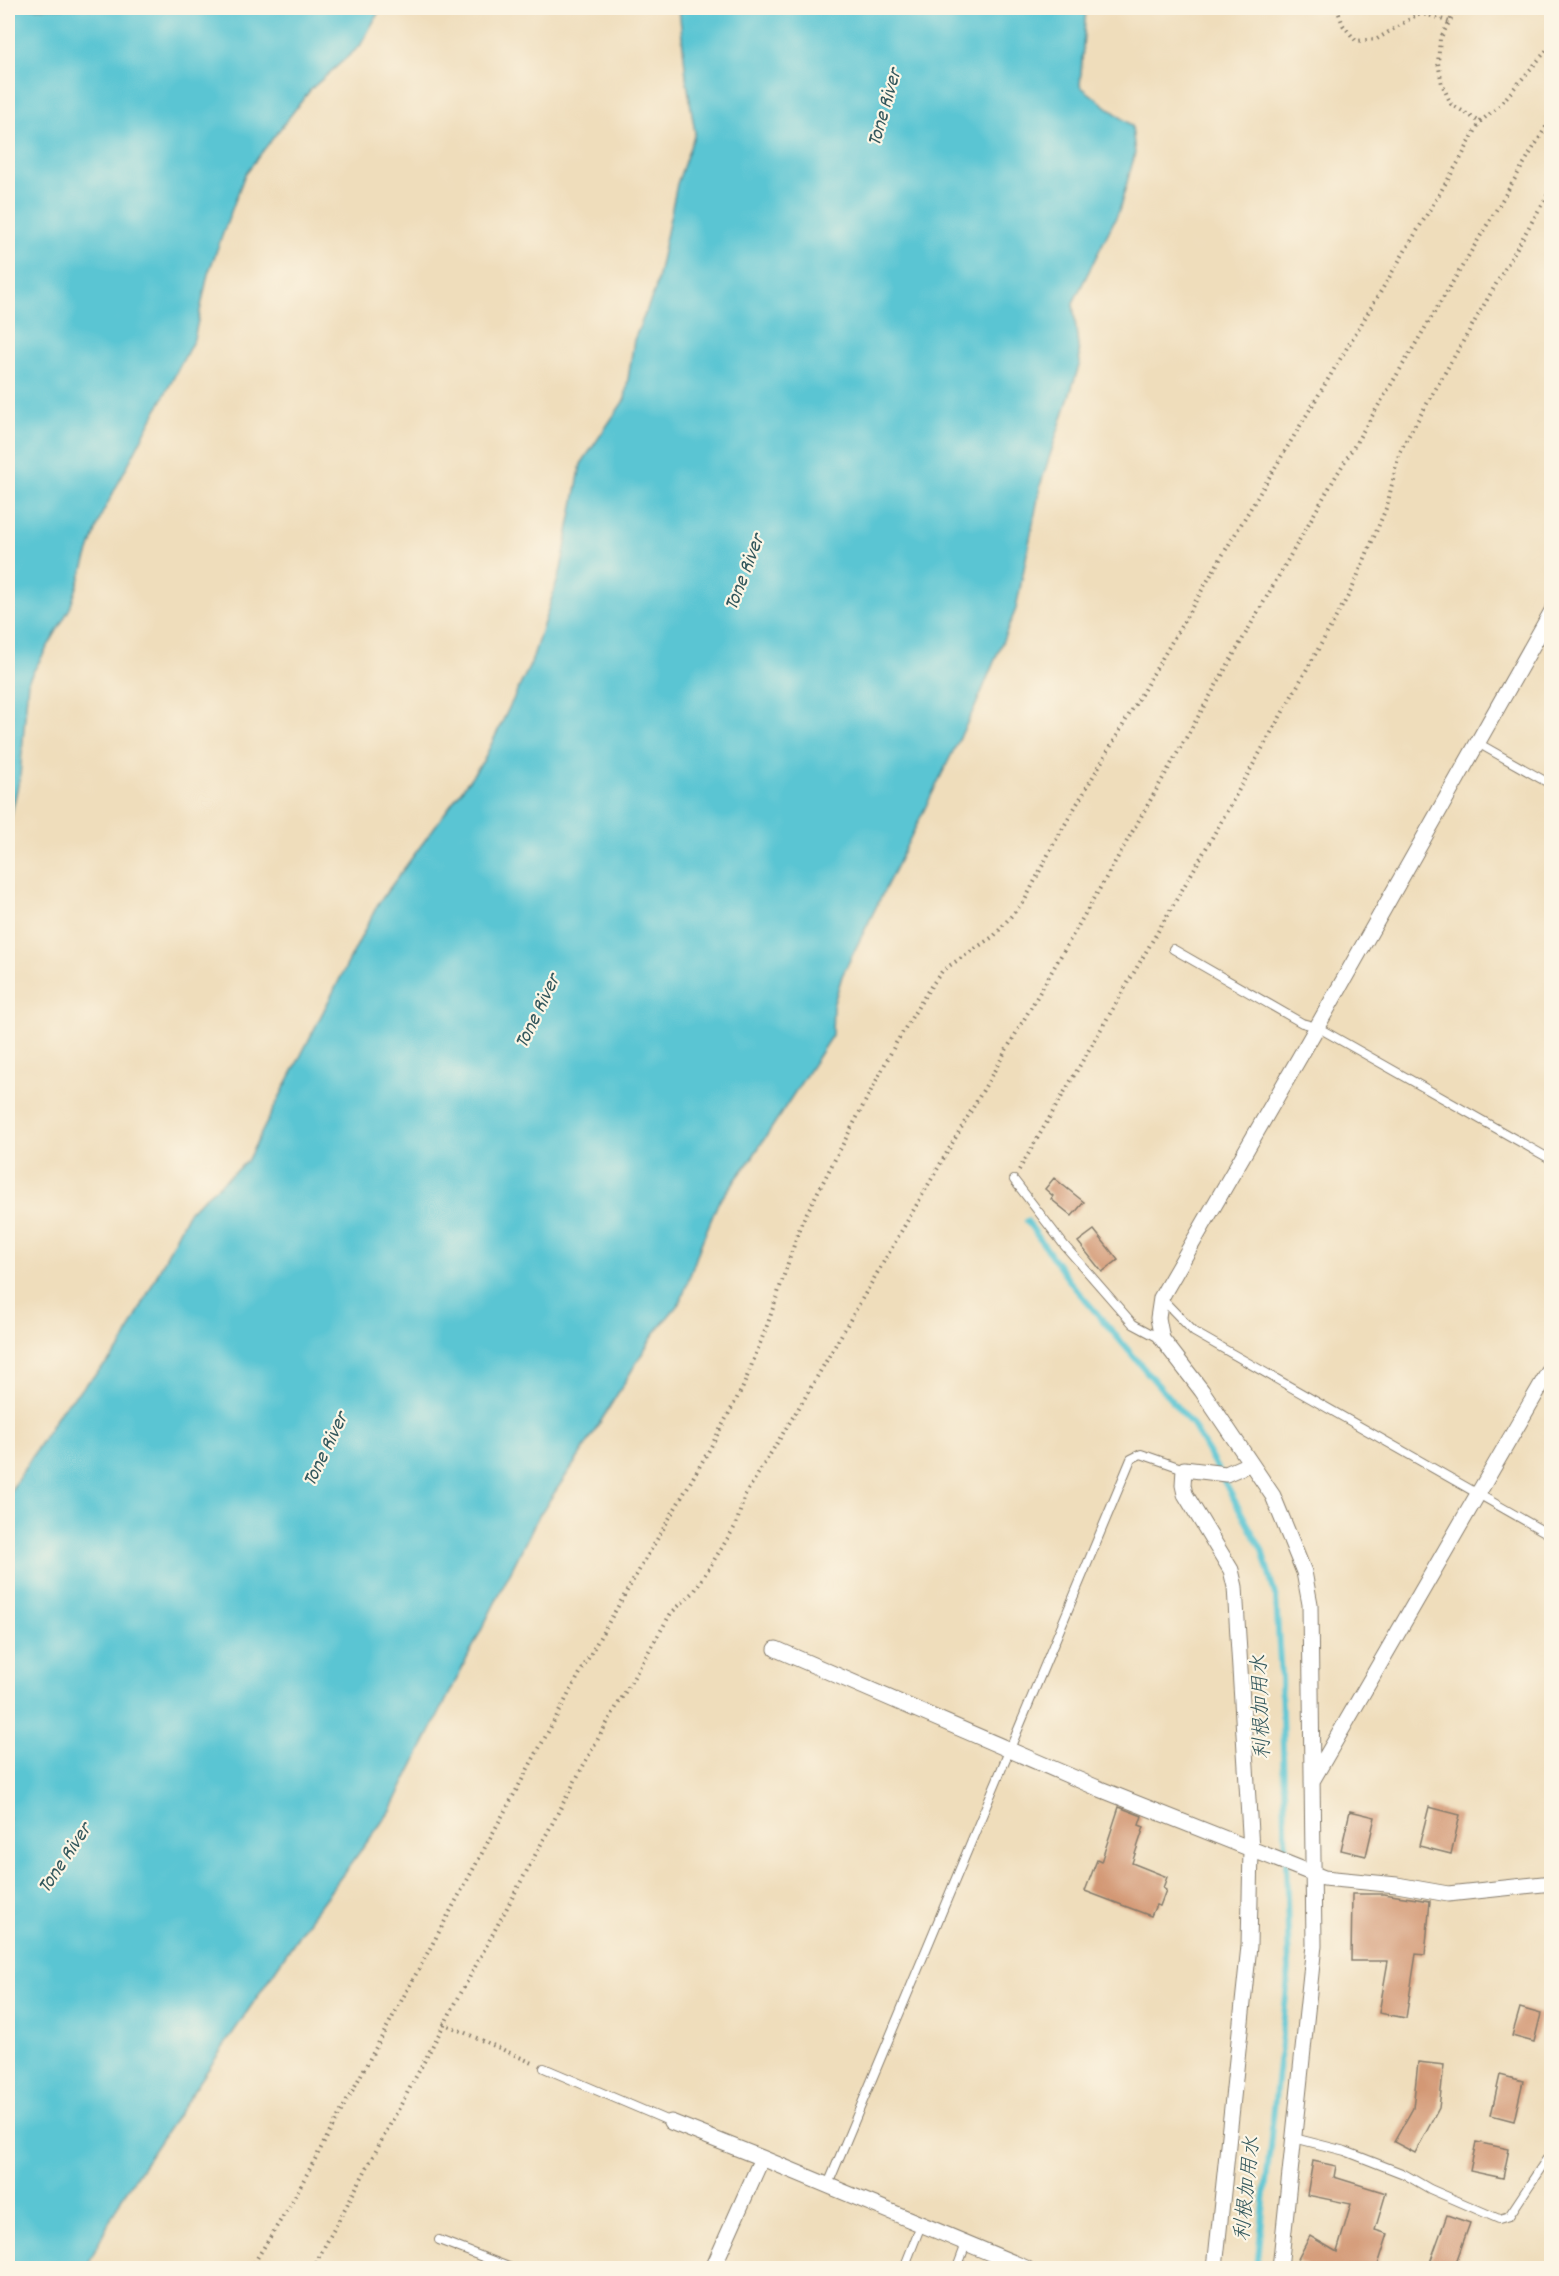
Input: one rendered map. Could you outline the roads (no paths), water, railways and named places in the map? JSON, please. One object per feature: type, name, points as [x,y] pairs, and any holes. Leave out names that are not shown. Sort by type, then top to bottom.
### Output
[{"type":"street","points":[[1280,2268],[1314,1945],[1310,1605],[1305,1572],[1273,1496],[1249,1464],[1202,1391],[1162,1339],[1158,1318],[1161,1298],[1317,1027],[1551,611]]},
{"type":"street","points":[[1312,1781],[1551,1366]]},
{"type":"street","points":[[1215,2268],[1250,1946],[1251,1849],[1235,1587],[1231,1570],[1185,1494],[1183,1485],[1184,1469],[1227,1474],[1249,1464]]},
{"type":"street","points":[[776,1649],[1100,1789],[1324,1878],[1397,1885],[1448,1894],[1551,1883]]},
{"type":"street","points":[[671,2122],[1026,2268]]},
{"type":"street","points":[[713,2268],[762,2158]]},
{"type":"lane","points":[[1476,742],[1551,786]]},
{"type":"lane","points":[[1173,949],[1302,1023],[1317,1027],[1551,1160]]},
{"type":"lane","points":[[1014,1180],[1064,1245],[1133,1324],[1162,1339]]},
{"type":"lane","points":[[1161,1298],[1194,1332],[1551,1536]]},
{"type":"lane","points":[[827,2187],[1131,1459],[1141,1455],[1184,1469]]},
{"type":"lane","points":[[544,2068],[671,2122]]},
{"type":"lane","points":[[1294,2138],[1346,2151],[1404,2174],[1430,2189],[1499,2219],[1509,2216],[1551,2151]]},
{"type":"lane","points":[[904,2268],[921,2225]]},
{"type":"lane","points":[[439,2240],[511,2268]]},
{"type":"lane","points":[[957,2268],[966,2244]]},
{"type":"water","points":[[8,8],[381,8],[360,46],[311,89],[245,174],[208,274],[194,339],[101,516],[70,608],[28,681],[20,776],[8,830]]},
{"type":"water","name":"Tone River","points":[[679,8],[1086,8],[1080,86],[1132,126],[1135,154],[1119,211],[1073,303],[1080,363],[1041,483],[1016,609],[976,705],[842,976],[833,1006],[832,1035],[752,1158],[718,1203],[681,1301],[654,1334],[582,1452],[538,1517],[391,1810],[311,1917],[122,2197],[86,2268],[8,2268],[8,1495],[61,1410],[120,1349],[189,1211],[247,1161],[378,904],[483,761],[531,663],[561,569],[581,464],[625,399],[634,340],[655,290],[677,184],[695,133]]},
{"type":"waterway","name":"利根加用水","points":[[1027,1221],[1070,1282],[1194,1427],[1262,1550],[1276,1598],[1281,1677],[1289,1969],[1257,2268]]}]
